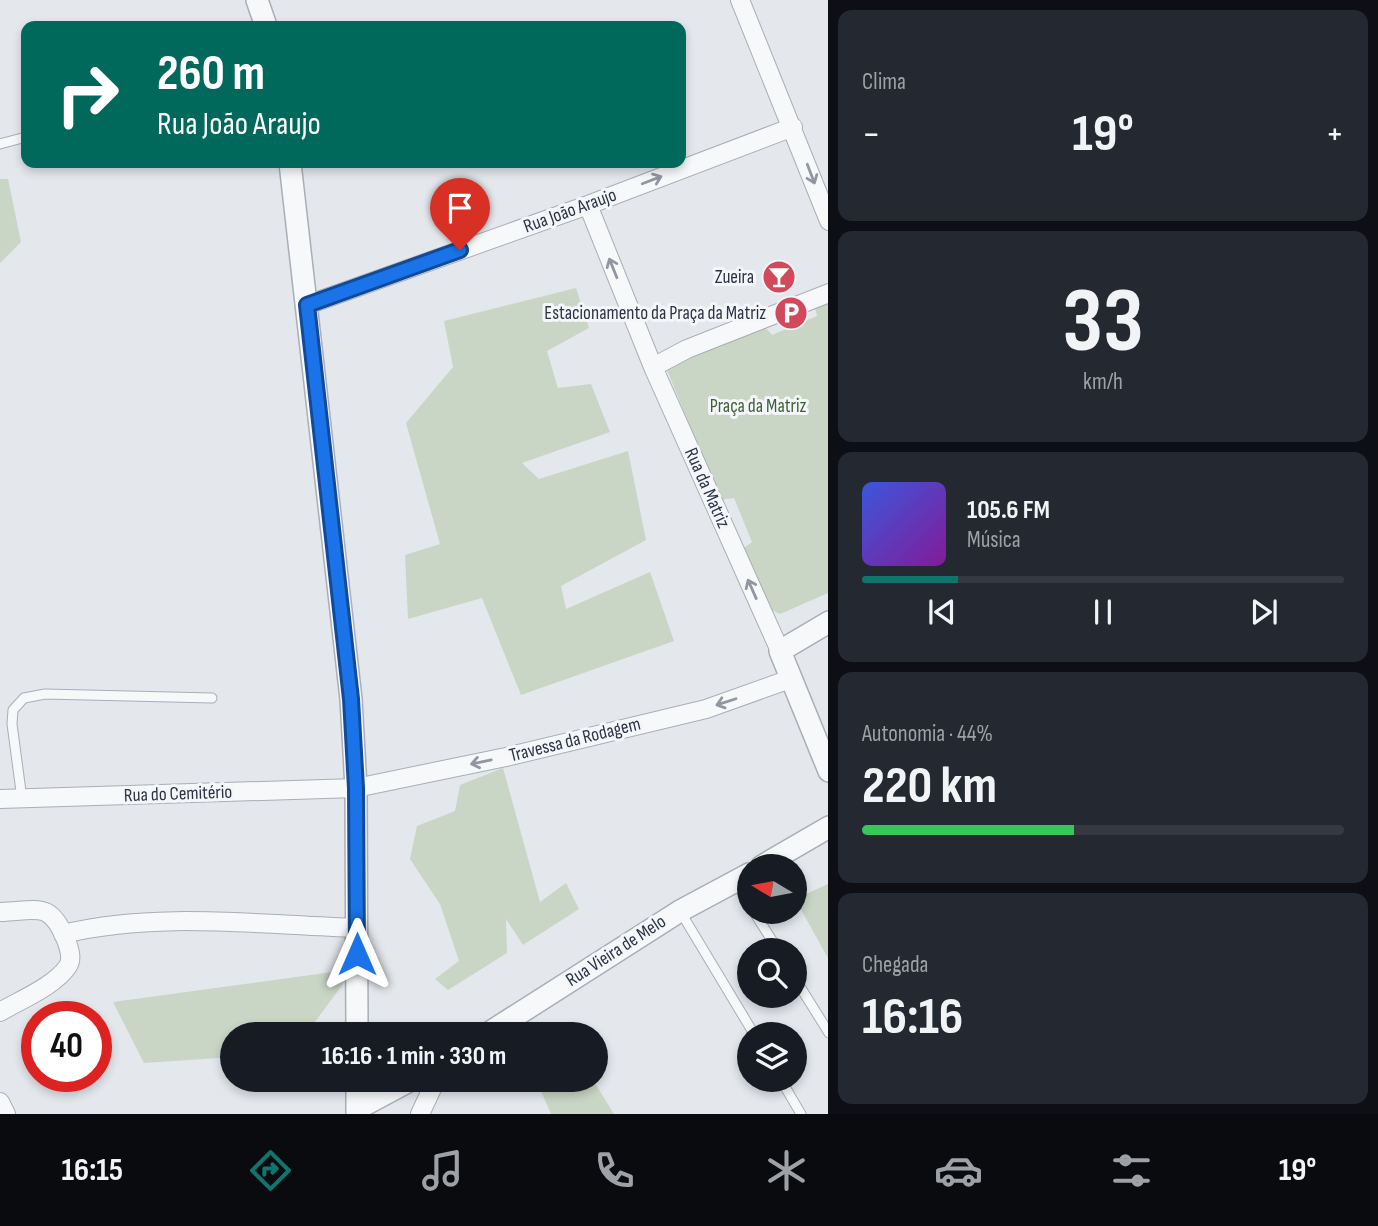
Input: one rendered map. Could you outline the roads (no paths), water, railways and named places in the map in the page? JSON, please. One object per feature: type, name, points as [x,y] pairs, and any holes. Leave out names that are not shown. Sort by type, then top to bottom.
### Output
[{"type":"street","points":[[257,0],[264,21]]},
{"type":"street","points":[[740,0],[793,127],[828,221]]},
{"type":"street","name":"Rua João Araujo","points":[[686,168],[793,127]]},
{"type":"street","points":[[291,168],[351,699],[356,788],[357,1022]]},
{"type":"street","name":"Rua João Araujo","points":[[307,305],[686,168]]},
{"type":"street","name":"Rua da Matriz","points":[[589,205],[653,367],[780,651],[828,771]]},
{"type":"street","points":[[653,367],[687,349],[828,293]]},
{"type":"street","points":[[780,651],[828,622]]},
{"type":"street","name":"Travessa da Rodagem","points":[[356,788],[506,757],[706,709],[790,679]]},
{"type":"street","name":"Rua do Cemitério","points":[[0,799],[356,788]]},
{"type":"street","points":[[782,854],[828,827]]},
{"type":"street","name":"Rua Vieira de Melo","points":[[506,1022],[680,911],[737,881]]},
{"type":"street","points":[[0,912],[43,911],[58,919],[70,951],[69,966],[55,978],[0,1012]]},
{"type":"street","points":[[63,933],[105,924],[157,923],[356,928]]},
{"type":"street","points":[[353,1112],[356,1092]]},
{"type":"street","points":[[353,1112],[389,1092]]},
{"type":"street","points":[[420,1114],[430,1092]]},
{"type":"street","points":[[0,1102],[6,1114]]},
{"type":"lane","points":[[0,144],[21,138]]},
{"type":"lane","points":[[22,799],[12,724],[13,710],[24,698],[45,694],[212,698]]},
{"type":"lane","points":[[680,911],[747,1022]]},
{"type":"lane","points":[[807,998],[828,1033]]},
{"type":"lane","points":[[788,1092],[801,1114]]},
{"type":"place","name":"Zueira","points":[[779,277]]},
{"type":"place","name":"Estacionamento da Praça da Matriz","points":[[791,313]]},
{"type":"park label","name":"Praça da Matriz","points":[[758,406]]}]
